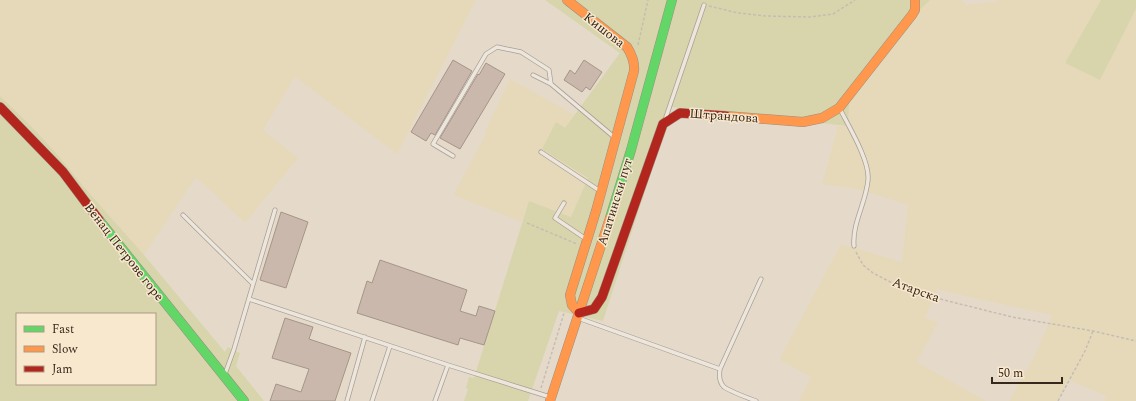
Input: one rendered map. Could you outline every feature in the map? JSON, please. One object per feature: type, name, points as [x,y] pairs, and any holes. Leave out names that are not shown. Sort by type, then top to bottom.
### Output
[{"type":"street","name":"Кишова","points":[[567,0],[627,47],[631,53],[634,64]]},
{"type":"street","name":"Апатински пут","points":[[551,399],[588,290],[631,150],[672,0]]},
{"type":"street","name":"Штрандова","points":[[664,124],[668,120],[680,114],[802,122],[814,121],[831,115],[840,108],[912,15],[915,10],[915,0]]},
{"type":"street","points":[[634,64],[634,71],[602,193],[570,295],[574,309],[579,315],[594,309],[602,297],[664,124]]},
{"type":"street","name":"Венац Петрове горе","points":[[0,107],[63,172],[111,236],[244,401]]},
{"type":"lane","points":[[664,124],[704,5]]},
{"type":"lane","points":[[453,156],[433,144],[486,54],[492,49],[497,47],[521,52],[549,70],[551,84]]},
{"type":"lane","points":[[533,75],[551,84],[616,139]]},
{"type":"lane","points":[[840,108],[866,162],[868,172],[866,191],[853,236],[854,246]]},
{"type":"lane","points":[[541,152],[602,193]]},
{"type":"lane","points":[[564,203],[555,218],[587,244]]},
{"type":"lane","points":[[224,375],[234,349],[275,210]]},
{"type":"lane","points":[[183,215],[253,284]]},
{"type":"lane","points":[[756,401],[724,387],[719,375],[720,369],[762,279]]},
{"type":"lane","points":[[249,299],[551,399]]},
{"type":"lane","points":[[579,315],[720,369]]},
{"type":"lane","points":[[347,401],[365,337]]},
{"type":"lane","points":[[372,401],[390,346]]},
{"type":"lane","points":[[435,401],[448,365]]},
{"type":"path","points":[[634,64],[648,0]]},
{"type":"path","points":[[704,5],[745,14],[810,17],[833,14],[855,0]]},
{"type":"path","points":[[527,223],[587,244]]},
{"type":"path","name":"Атарска","points":[[854,246],[863,265],[873,273],[900,287],[924,295],[1012,317],[1093,330],[1136,340]]},
{"type":"path","points":[[539,394],[565,310]]},
{"type":"path","points":[[1058,401],[1085,351],[1093,330]]},
{"type":"shaded area","points":[[0,0],[476,0],[397,154],[295,77],[263,130],[298,158],[245,223],[196,177],[144,255],[57,154],[0,96]]},
{"type":"shaded area","points":[[545,0],[930,0],[896,32],[849,104],[848,126],[672,107],[603,321],[559,311],[528,401],[464,401],[468,389],[466,388],[469,377],[474,378],[529,201],[571,217],[588,178],[542,149],[556,122],[565,128],[620,53]]},
{"type":"shaded area","points":[[930,0],[962,0],[966,5],[994,2],[998,0],[1101,0],[1065,63],[1100,80],[1136,9],[1136,401],[1104,401],[1106,396],[1069,380],[1057,401],[1009,401],[1036,353],[1052,315],[937,289],[925,318],[938,322],[917,362],[986,401],[799,401],[811,377],[779,360],[841,244],[902,262],[908,205],[862,190],[822,184],[838,126],[848,126],[849,104],[896,32]]},
{"type":"shaded area","points":[[1101,0],[1136,0],[1136,9],[1100,80],[1065,63]]},
{"type":"shaded area","points":[[510,79],[575,115],[565,128],[556,123],[588,178],[571,217],[529,201],[522,222],[453,195],[485,136],[487,127]]},
{"type":"shaded area","points":[[0,96],[57,154],[225,352],[228,347],[240,353],[236,366],[264,401],[0,401]]},
{"type":"building","points":[[453,60],[472,71],[435,135],[431,133],[426,141],[411,132]]},
{"type":"building","points":[[584,60],[602,72],[590,90],[586,87],[582,92],[564,80],[570,70],[575,74]]},
{"type":"building","points":[[486,63],[505,74],[460,149],[440,138]]},
{"type":"building","points":[[281,212],[308,222],[286,288],[260,280]]},
{"type":"building","points":[[380,260],[467,290],[460,311],[476,316],[479,306],[495,311],[484,345],[460,338],[458,345],[357,313],[367,281],[372,283]]},
{"type":"building","points":[[285,318],[313,327],[309,339],[351,353],[335,401],[270,401],[276,384],[301,392],[309,369],[272,358]]},
{"type":"traffic: fast","points":[[610,218],[631,150],[672,0]]},
{"type":"traffic: fast","points":[[99,220],[244,401]]},
{"type":"traffic: slow","points":[[567,0],[627,47],[633,59],[634,65],[634,71],[596,211],[570,295],[572,305],[579,313]]},
{"type":"traffic: slow","points":[[726,116],[803,122],[822,118],[839,108],[912,15],[915,10],[915,0]]},
{"type":"traffic: slow","points":[[550,401],[610,218]]},
{"type":"traffic: jam","points":[[0,107],[63,172],[99,220]]},
{"type":"traffic: jam","points":[[579,313],[594,309],[602,297],[663,124],[680,113],[726,116]]}]
